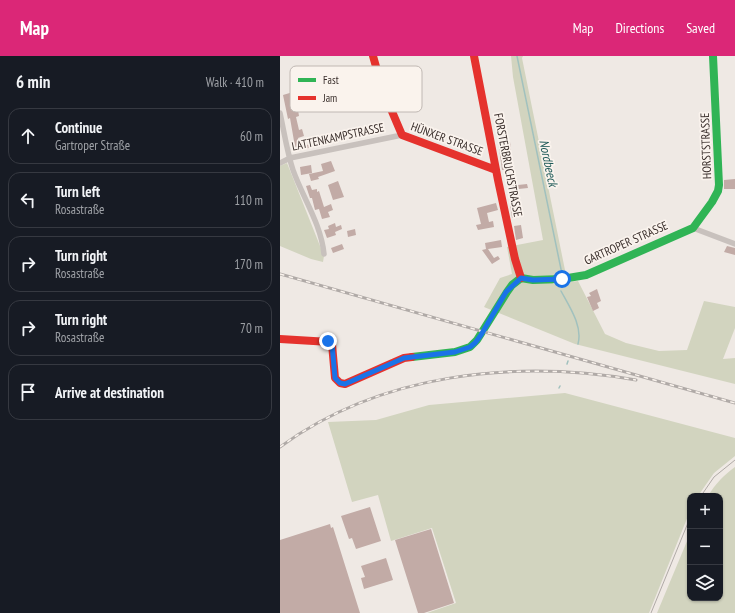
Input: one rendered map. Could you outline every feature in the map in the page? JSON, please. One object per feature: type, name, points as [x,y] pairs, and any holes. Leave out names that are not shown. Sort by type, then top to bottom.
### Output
[{"type":"street","name":"HÜNXER STRASSE","points":[[373,56],[376,66]]},
{"type":"street","name":"FORSTERBRUCHSTRASSE","points":[[474,56],[496,170],[515,259],[521,278]]},
{"type":"street","name":"HORSTSTRASSE","points":[[693,228],[712,202],[718,191],[719,185],[714,56]]},
{"type":"street","name":"HÜNXER STRASSE","points":[[392,112],[402,135],[496,170]]},
{"type":"street","points":[[280,113],[293,170],[317,226],[324,246],[324,254]]},
{"type":"street","name":"LATTENKAMPSTRASSE","points":[[280,163],[290,158],[402,135]]},
{"type":"street","points":[[693,228],[735,244]]},
{"type":"street","name":"GARTROPER STRASSE","points":[[521,278],[533,280],[556,280],[586,275],[693,228]]},
{"type":"street","points":[[280,340],[330,342],[332,344],[335,378],[340,383],[345,384],[404,358],[455,352],[470,347],[481,335],[506,292],[521,278]]},
{"type":"green space","points":[[511,56],[523,56],[522,58],[566,275],[550,276],[553,284],[578,281],[605,334],[626,343],[659,351],[687,350],[704,301],[735,307],[735,328],[723,359],[735,358],[735,384],[575,344],[484,307],[500,278],[512,274],[507,247],[543,240],[513,77]]},
{"type":"green space","points":[[287,163],[324,256],[323,262],[311,259],[280,246],[280,166]]},
{"type":"green space","points":[[565,393],[735,438],[735,456],[714,473],[700,493],[687,493],[687,518],[649,613],[427,613],[456,603],[432,528],[391,541],[378,495],[352,502],[328,422],[376,420],[429,405]]},
{"type":"green space","points":[[735,467],[735,613],[657,613],[687,541],[687,601],[723,601],[723,493],[710,493],[727,473]]},
{"type":"building","points":[[290,93],[290,112],[298,112],[299,116],[296,117],[299,130],[302,129],[304,136],[298,138],[301,149],[294,150],[290,118],[288,119],[283,95]]},
{"type":"building","points":[[318,137],[320,146],[303,149],[302,146],[311,144],[310,139]]},
{"type":"building","points":[[502,140],[502,143],[510,142],[511,150],[504,151],[506,162],[512,160],[513,168],[502,170],[498,141]]},
{"type":"building","points":[[331,161],[335,171],[318,177],[319,179],[311,181],[309,174],[323,171],[321,164]]},
{"type":"building","points":[[311,165],[312,173],[301,175],[300,167]]},
{"type":"building","points":[[735,179],[735,189],[724,189],[724,180]]},
{"type":"building","points":[[338,181],[344,197],[333,200],[328,185]]},
{"type":"building","points":[[527,184],[528,188],[509,190],[509,186]]},
{"type":"building","points":[[310,185],[312,190],[317,189],[317,192],[319,191],[324,207],[331,204],[333,210],[328,212],[330,217],[322,219],[319,209],[315,210],[312,198],[310,198],[306,186]]},
{"type":"building","points":[[496,203],[498,210],[487,213],[489,222],[493,221],[494,227],[478,230],[476,225],[481,224],[477,208]]},
{"type":"building","points":[[517,203],[519,216],[512,218],[510,205]]},
{"type":"building","points":[[335,223],[336,227],[341,225],[342,229],[335,232],[336,235],[327,238],[324,230],[329,229],[328,226]]},
{"type":"building","points":[[521,225],[523,238],[516,240],[514,226]]},
{"type":"building","points":[[355,229],[356,235],[348,237],[347,231]]},
{"type":"building","points":[[501,240],[502,247],[488,249],[494,258],[498,256],[500,259],[492,264],[482,250],[486,249],[485,243]]},
{"type":"building","points":[[342,244],[344,249],[333,253],[331,248]]},
{"type":"building","points":[[727,246],[735,248],[735,255],[724,252]]},
{"type":"building","points":[[597,289],[601,301],[597,303],[599,308],[593,311],[587,297],[591,296],[589,293]]},
{"type":"building","points":[[370,507],[381,541],[356,549],[352,538],[349,539],[341,516]]},
{"type":"building","points":[[330,524],[331,528],[333,527],[360,613],[280,613],[280,540]]},
{"type":"building","points":[[431,529],[454,603],[424,613],[418,613],[395,540]]},
{"type":"building","points":[[386,558],[393,580],[364,589],[361,578],[365,577],[361,566]]},
{"type":"waterway","name":"Nordbeeck","points":[[517,56],[562,274]]},
{"type":"waterway","name":"Nordbeeck","points":[[561,291],[577,323],[579,330],[578,344]]},
{"type":"tram line","points":[[703,493],[714,477],[735,460]]},
{"type":"tram line","points":[[651,613],[687,525]]},
{"type":"railway","points":[[280,274],[735,403]]},
{"type":"railway","points":[[280,447],[319,422],[361,402],[405,388],[451,378],[497,372],[544,371],[590,374],[636,380]]},
{"type":"traffic: fast","points":[[521,278],[533,280],[562,279],[586,275],[693,228],[712,202],[718,191],[719,185],[713,56]]},
{"type":"traffic: fast","points":[[412,357],[455,352],[470,347],[477,340],[512,285],[521,278]]},
{"type":"traffic: jam","points":[[373,56],[376,66]]},
{"type":"traffic: jam","points":[[474,56],[498,180],[515,259],[521,278]]},
{"type":"traffic: jam","points":[[392,112],[402,135],[496,170]]},
{"type":"traffic: jam","points":[[280,339],[330,342],[332,344],[335,378],[340,383],[345,384],[404,358],[412,357]]},
{"type":"route","points":[[328,341],[332,344],[335,378],[340,383],[345,384],[404,358],[455,352],[470,347],[477,340],[506,292],[516,281],[521,278],[533,280],[562,279]]}]
